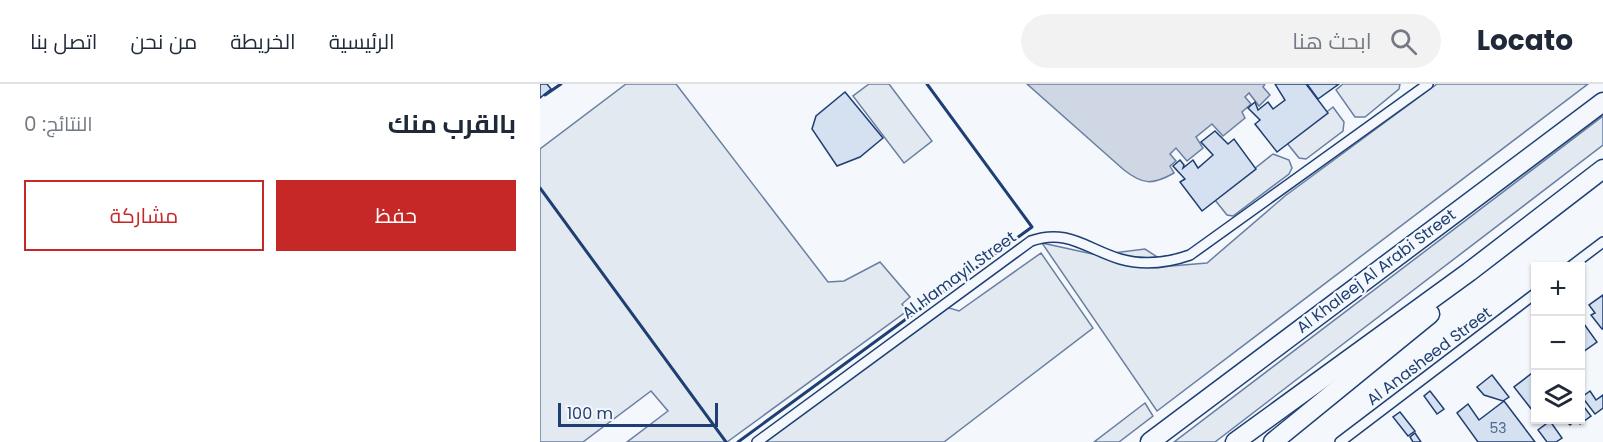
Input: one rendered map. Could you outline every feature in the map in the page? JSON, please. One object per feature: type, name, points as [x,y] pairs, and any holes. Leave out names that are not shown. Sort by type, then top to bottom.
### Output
[{"type":"highway","name":"Al Khaleej Al Arabi Street","points":[[1150,442],[1603,102]]},
{"type":"highway","points":[[1235,442],[1469,272],[1603,169]]},
{"type":"highway","points":[[1273,442],[1453,295],[1465,283],[1469,272]]},
{"type":"street","name":"Al Hamayil Street","points":[[757,442],[1031,241],[1050,236],[1069,237],[1121,259],[1163,262],[1190,255],[1428,84]]},
{"type":"street","points":[[1577,262],[1603,242]]},
{"type":"street","name":"Al Anasheed Street","points":[[1340,442],[1531,297]]},
{"type":"shaded area","points":[[626,84],[676,84],[828,282],[844,281],[880,262],[910,297],[902,304],[907,311],[727,442],[627,442],[668,411],[651,391],[583,442],[540,442],[540,149]]},
{"type":"shaded area","points":[[869,84],[889,84],[932,141],[904,163],[853,96]]},
{"type":"shaded area","points":[[1027,84],[1265,84],[1263,87],[1270,95],[1259,106],[1249,93],[1245,97],[1251,104],[1242,112],[1245,118],[1223,136],[1212,124],[1196,137],[1203,148],[1187,161],[1176,148],[1170,154],[1176,161],[1170,166],[1174,173],[1160,180],[1148,182],[1124,170]]},
{"type":"shaded area","points":[[1343,84],[1400,84],[1399,89],[1365,117],[1355,117],[1336,90]]},
{"type":"shaded area","points":[[1437,84],[1588,84],[1157,411],[1042,243],[1097,255],[1145,249],[1171,266],[1207,263],[1285,196]]},
{"type":"shaded area","points":[[1333,107],[1344,122],[1343,131],[1306,159],[1299,158],[1287,143]]},
{"type":"shaded area","points":[[1603,116],[1603,145],[1215,442],[1174,442]]},
{"type":"shaded area","points":[[1273,154],[1289,160],[1292,168],[1289,174],[1233,216],[1227,215],[1215,200]]},
{"type":"shaded area","points":[[1041,253],[1093,328],[944,442],[765,442],[946,307],[959,311]]},
{"type":"shaded area","points":[[1145,403],[1153,416],[1119,442],[1094,442]]},
{"type":"building","points":[[540,84],[547,84],[551,89],[540,98]]},
{"type":"building","points":[[1275,84],[1306,84],[1328,113],[1277,152],[1255,124],[1260,120],[1248,108],[1255,102],[1258,110],[1268,102],[1273,109],[1285,100]]},
{"type":"building","points":[[1307,84],[1339,84],[1318,99]]},
{"type":"building","points":[[845,92],[883,138],[860,157],[837,166],[812,129],[816,116]]},
{"type":"building","points":[[1215,131],[1228,144],[1234,139],[1256,169],[1202,211],[1180,182],[1185,179],[1173,166],[1180,160],[1184,165],[1183,168],[1193,160],[1198,168],[1213,155],[1201,142]]},
{"type":"building","points":[[1603,295],[1602,329],[1591,315],[1595,313],[1589,305]]},
{"type":"building","points":[[1585,325],[1597,342],[1585,350]]},
{"type":"building","points":[[1531,374],[1531,409],[1514,387]]},
{"type":"building","points":[[1492,375],[1509,397],[1503,401],[1484,395],[1477,387]]},
{"type":"building","points":[[1430,391],[1444,409],[1437,414],[1424,396]]},
{"type":"building","points":[[1590,391],[1596,400],[1603,395],[1603,408],[1595,414],[1585,401],[1585,395]]},
{"type":"building","points":[[1504,401],[1535,442],[1478,442],[1457,413],[1468,404],[1479,420]]},
{"type":"building","points":[[1585,408],[1591,416],[1585,420]]},
{"type":"building","points":[[1400,412],[1415,431],[1408,436],[1393,417]]},
{"type":"building","points":[[1546,424],[1552,424],[1562,438],[1556,442],[1547,442],[1538,430]]},
{"type":"building","points":[[1415,433],[1421,442],[1413,442],[1410,437]]},
{"type":"wall","points":[[545,95],[561,84]]},
{"type":"wall","points":[[738,442],[1032,227],[927,84]]},
{"type":"wall","points":[[540,188],[726,442]]}]
